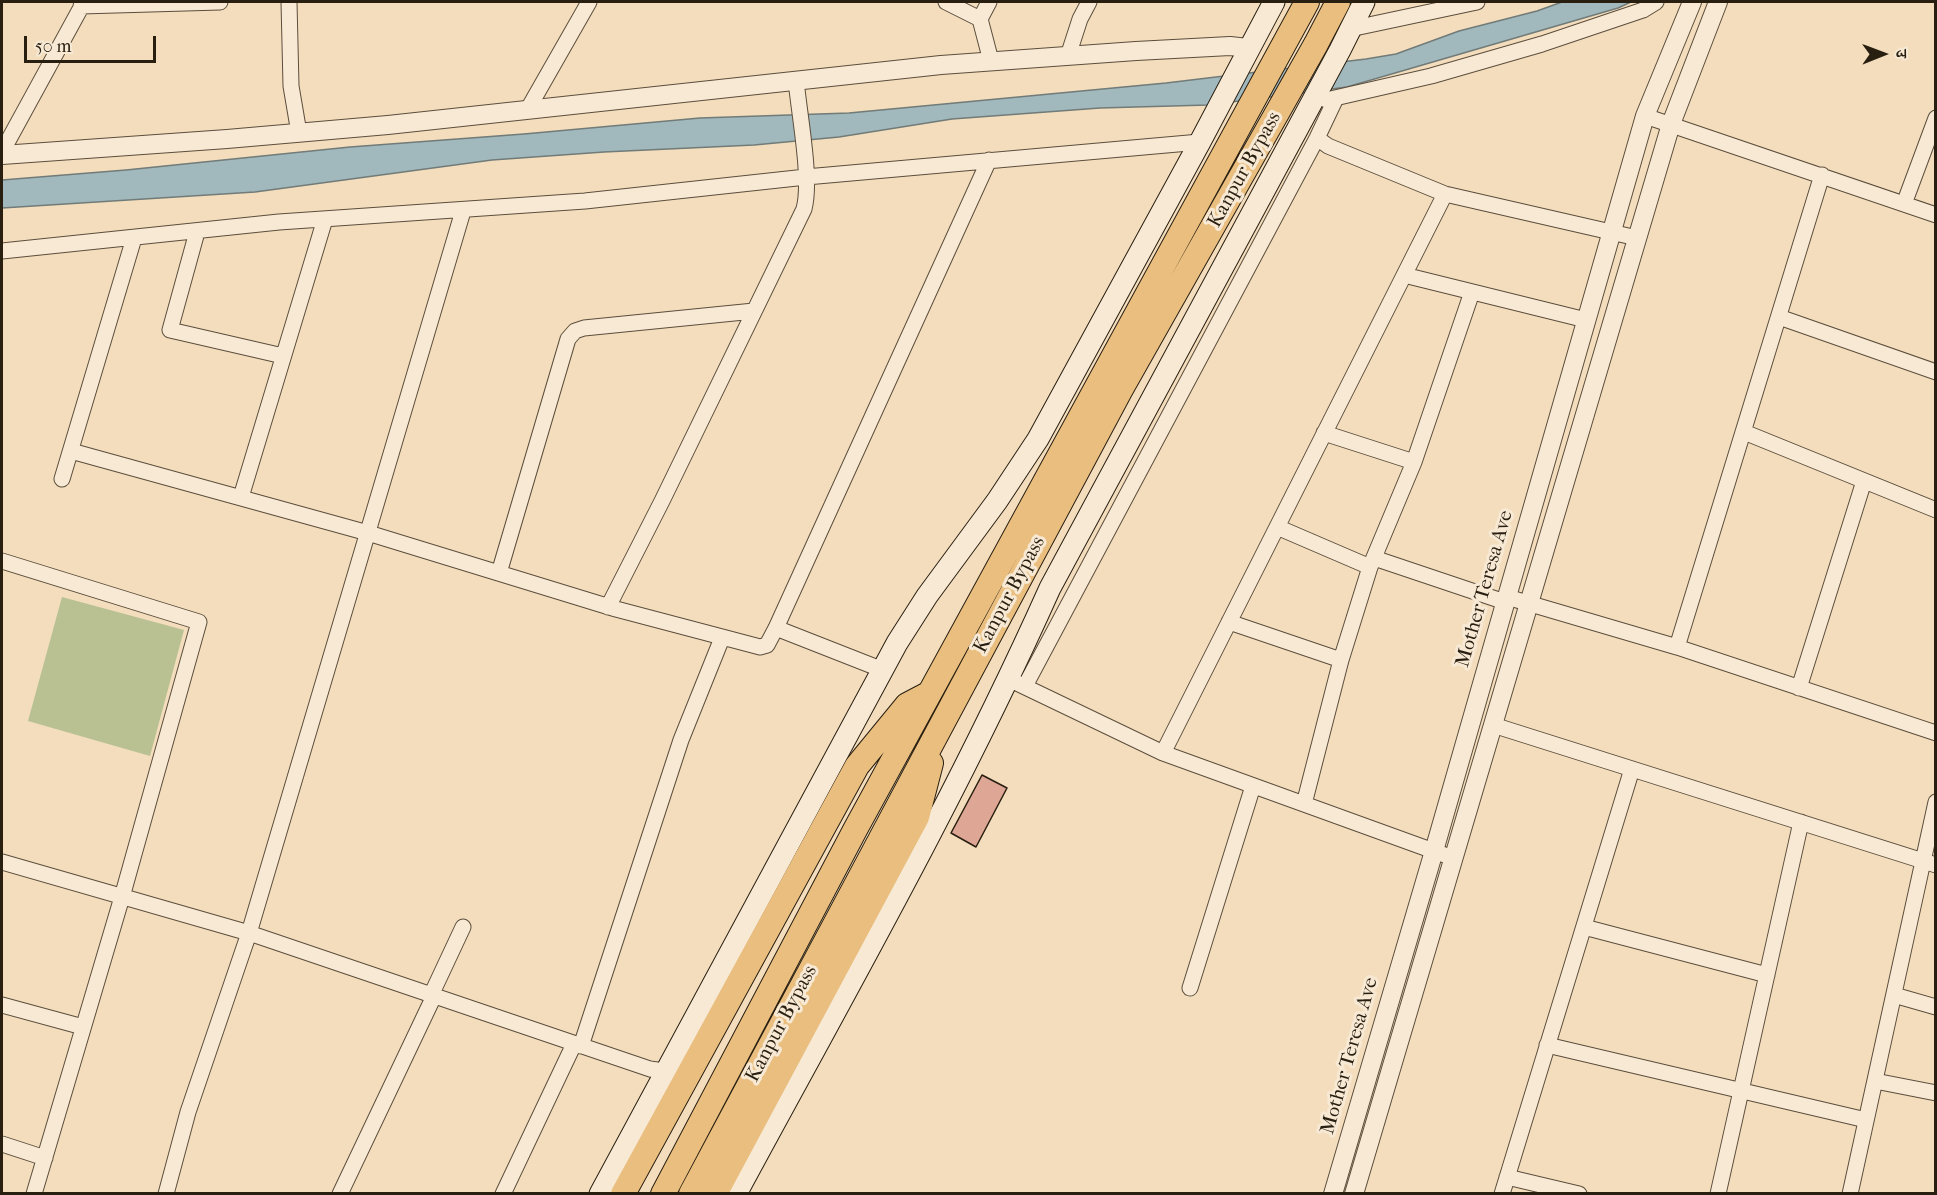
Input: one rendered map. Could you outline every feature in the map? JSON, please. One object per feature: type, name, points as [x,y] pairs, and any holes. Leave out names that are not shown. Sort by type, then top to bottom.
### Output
[{"type":"highway","name":"Kanpur Bypass","points":[[663,1194],[856,828],[1307,2]]},
{"type":"highway","name":"Kanpur Bypass","points":[[691,1194],[1121,389],[1311,54],[1338,2]]},
{"type":"highway","points":[[628,1185],[856,766],[907,705],[931,692]]},
{"type":"highway","points":[[715,1194],[917,817],[941,725]]},
{"type":"main road","points":[[600,1194],[664,1071],[897,643],[927,596],[997,501],[1038,439],[1274,2]]},
{"type":"main road","points":[[736,1194],[896,899],[1017,683],[1050,588],[1321,99],[1340,50],[1364,2]]},
{"type":"street","points":[[2,154],[82,4],[220,2]]},
{"type":"street","points":[[289,2],[291,86],[299,133]]},
{"type":"street","points":[[528,109],[589,2]]},
{"type":"street","points":[[946,2],[980,19]]},
{"type":"street","points":[[989,2],[980,19],[991,62]]},
{"type":"street","points":[[1068,56],[1080,19],[1089,2]]},
{"type":"street","points":[[1350,29],[1477,2]]},
{"type":"street","points":[[1453,858],[1163,753],[1017,683],[1317,138],[1321,99],[1431,76],[1542,44],[1643,10],[1656,2]]},
{"type":"street","name":"Mother Teresa Ave","points":[[1333,1194],[1645,116],[1692,2]]},
{"type":"street","points":[[1354,1194],[1671,124],[1718,2]]},
{"type":"street","points":[[2,154],[299,133],[796,80],[991,62],[1230,46],[1245,55]]},
{"type":"street","points":[[608,607],[804,209],[807,198],[806,177],[796,80]]},
{"type":"street","points":[[1645,116],[1935,215]]},
{"type":"street","points":[[1904,204],[1935,118]]},
{"type":"street","points":[[1317,138],[1328,146],[1445,194],[1637,238]]},
{"type":"street","points":[[2,251],[325,219],[585,201],[806,177],[1200,142]]},
{"type":"street","points":[[71,451],[368,533],[608,607],[722,638],[760,647],[767,645],[989,160]]},
{"type":"street","points":[[1677,647],[1822,176]]},
{"type":"street","points":[[1163,753],[1445,194]]},
{"type":"street","points":[[166,1194],[189,1112],[249,933],[463,211]]},
{"type":"street","points":[[241,497],[325,219]]},
{"type":"street","points":[[197,232],[170,330],[283,356]]},
{"type":"street","points":[[62,479],[134,238]]},
{"type":"street","points":[[1404,275],[1586,320]]},
{"type":"street","points":[[1304,804],[1341,660],[1372,563],[1414,462],[1472,292]]},
{"type":"street","points":[[499,573],[568,339],[575,331],[607,325],[754,311]]},
{"type":"street","points":[[1779,316],[1935,372]]},
{"type":"street","points":[[1744,432],[1935,510]]},
{"type":"street","points":[[1324,433],[1414,462]]},
{"type":"street","points":[[1799,688],[1864,481]]},
{"type":"street","points":[[1277,527],[1372,563],[1506,600],[1529,603],[1677,647],[1935,733]]},
{"type":"street","points":[[2,561],[199,622],[122,897],[34,1194]]},
{"type":"street","points":[[1229,622],[1341,660]]},
{"type":"street","points":[[776,628],[883,670]]},
{"type":"street","points":[[503,1194],[577,1045],[681,740],[722,638]]},
{"type":"street","points":[[1492,725],[1929,863]]},
{"type":"street","points":[[1502,1194],[1632,769]]},
{"type":"street","points":[[1190,988],[1253,786]]},
{"type":"street","points":[[1850,1194],[1893,995],[1929,863],[1935,802]]},
{"type":"street","points":[[1718,1194],[1801,822]]},
{"type":"street","points":[[2,862],[249,933],[577,1045],[650,1069],[664,1071]]},
{"type":"street","points":[[340,1194],[434,996],[434,988],[463,927]]},
{"type":"street","points":[[1584,927],[1767,975]]},
{"type":"street","points":[[1893,995],[1935,1007]]},
{"type":"street","points":[[2,1005],[84,1027]]},
{"type":"street","points":[[1547,1046],[1866,1120]]},
{"type":"street","points":[[1875,1081],[1935,1093]]},
{"type":"street","points":[[2,1143],[45,1158]]},
{"type":"street","points":[[1507,1177],[1580,1194]]},
{"type":"green space","points":[[62,597],[184,630],[150,756],[28,721]]},
{"type":"water","points":[[1562,2],[1631,2],[1618,8],[1347,87],[1208,105],[1100,108],[952,119],[839,137],[754,145],[492,160],[255,192],[2,208],[2,180],[350,147],[700,118],[849,113],[1166,83],[1366,59],[1396,54],[1459,31],[1537,11]]},
{"type":"building","points":[[982,775],[1007,788],[976,847],[951,833]]}]
